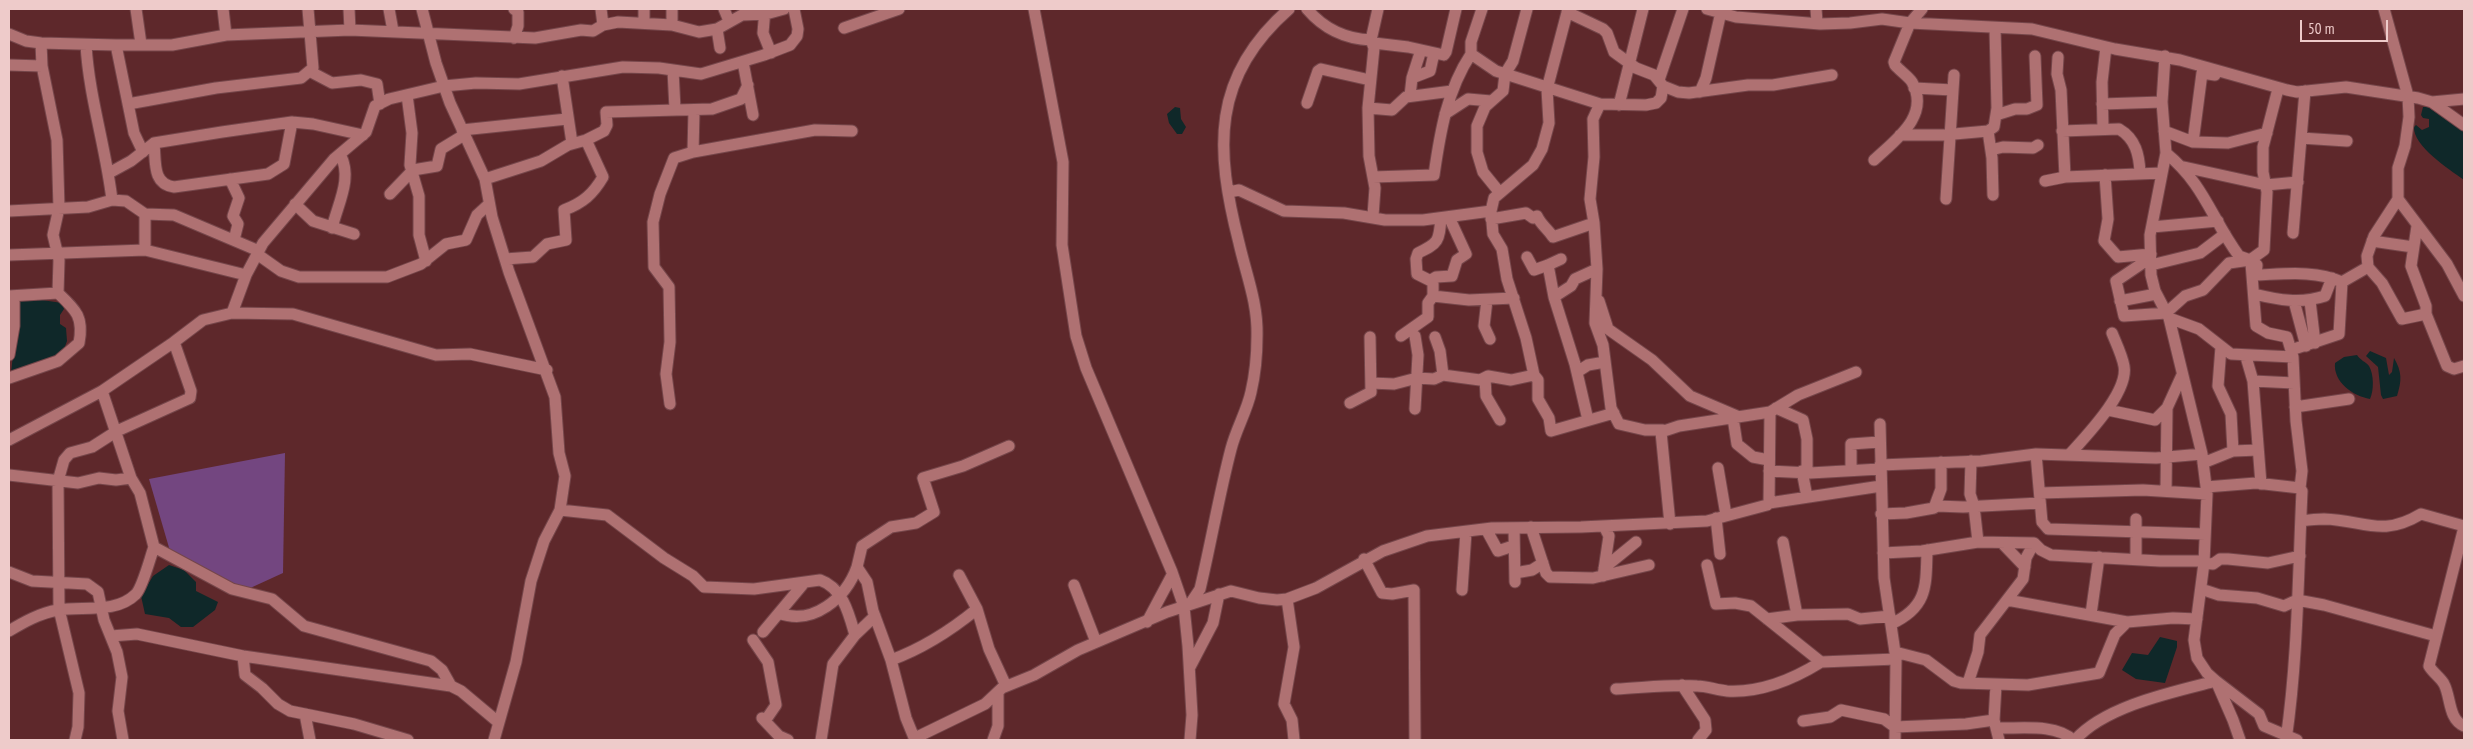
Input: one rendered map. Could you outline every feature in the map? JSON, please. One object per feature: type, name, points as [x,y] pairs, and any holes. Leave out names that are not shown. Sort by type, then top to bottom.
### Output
[{"type":"street","points":[[136,9],[140,44]]},
{"type":"street","points":[[223,9],[226,35]]},
{"type":"street","points":[[128,104],[216,88],[301,78],[311,72],[313,62],[308,9]]},
{"type":"street","points":[[350,9],[350,30]]},
{"type":"street","points":[[389,9],[393,32]]},
{"type":"street","points":[[422,9],[427,34],[444,86],[484,179],[489,204],[520,306],[547,370],[556,403],[559,453],[565,476],[560,510],[544,540],[531,580],[516,662],[494,740]]},
{"type":"street","points":[[514,9],[518,12],[518,26],[514,38]]},
{"type":"street","points":[[601,9],[603,25]]},
{"type":"street","points":[[644,9],[644,23]]},
{"type":"street","points":[[672,9],[672,25]]},
{"type":"street","points":[[724,9],[729,21]]},
{"type":"street","points":[[9,34],[26,41],[41,43],[116,46],[140,44],[172,45],[226,35],[350,30],[535,38],[581,30],[593,31],[603,25],[618,22],[672,25],[699,32],[717,30],[729,21],[742,15],[784,9]]},
{"type":"street","points":[[232,313],[246,275],[258,252],[295,204],[340,154],[363,135],[369,126],[372,110],[389,99],[444,86],[476,83],[519,84],[623,66],[701,74],[771,53],[790,45],[797,36],[798,29],[794,9]]},
{"type":"street","points":[[844,28],[872,14],[900,9]]},
{"type":"street","points":[[1034,9],[1063,162],[1062,245],[1076,336],[1086,368],[1172,575],[1187,605],[1192,715],[1190,740]]},
{"type":"street","points":[[1187,605],[1200,589],[1231,448],[1252,392],[1257,335],[1253,292],[1238,243],[1224,156],[1225,119],[1230,89],[1248,53],[1275,21],[1289,9]]},
{"type":"street","points":[[1308,9],[1313,16],[1340,35],[1444,55],[1456,9]]},
{"type":"street","points":[[1373,216],[1375,188],[1369,156],[1368,108],[1372,41],[1378,9]]},
{"type":"street","points":[[1373,177],[1434,175],[1437,143],[1445,114],[1452,91],[1471,54],[1471,42],[1482,9]]},
{"type":"street","points":[[1500,193],[1483,172],[1477,152],[1477,126],[1485,107],[1503,91],[1505,74],[1513,61],[1527,9]]},
{"type":"street","points":[[1619,105],[1628,62],[1643,9]]},
{"type":"street","points":[[1471,54],[1496,71],[1547,89],[1600,104],[1656,103],[1661,98],[1661,83],[1683,9]]},
{"type":"street","points":[[1707,9],[1736,17],[1758,14],[1817,22],[1850,23],[1885,14],[1910,23],[2032,29],[2106,47],[2165,56],[2278,89],[2305,91],[2346,87],[2408,96],[2432,102],[2464,98]]},
{"type":"street","points":[[1816,9],[1817,22]]},
{"type":"street","points":[[1874,160],[1914,120],[1916,101],[1912,81],[1895,66],[1894,62],[1910,23],[1922,9]]},
{"type":"street","points":[[2384,9],[2408,96],[2410,117],[2405,146],[2398,168],[2398,199],[2372,241],[2367,256],[2368,266],[2382,283],[2402,319],[2426,314]]},
{"type":"street","points":[[1614,413],[1550,432],[1549,418],[1538,399],[1538,380],[1534,375],[1508,279],[1502,249],[1493,234],[1491,204],[1500,193],[1533,165],[1542,149],[1549,122],[1547,89],[1568,10],[1603,28],[1607,33],[1614,52],[1678,92],[1700,92],[1748,85],[1773,86],[1832,75]]},
{"type":"street","points":[[766,11],[763,33],[771,53]]},
{"type":"street","points":[[1700,92],[1706,78],[1721,12]]},
{"type":"street","points":[[1900,135],[1988,131],[1994,127],[1996,115],[1995,28]]},
{"type":"street","points":[[717,30],[720,48]]},
{"type":"street","points":[[9,378],[58,361],[80,343],[81,321],[75,310],[58,293],[59,260],[54,235],[59,208],[57,140],[42,66],[41,43]]},
{"type":"street","points":[[86,45],[87,66],[109,173],[112,200]]},
{"type":"street","points":[[116,46],[134,133],[143,152]]},
{"type":"street","points":[[2103,129],[2102,82],[2106,47]]},
{"type":"street","points":[[1410,96],[1412,78],[1421,50]]},
{"type":"street","points":[[1412,78],[1430,71],[1434,53]]},
{"type":"street","points":[[1996,115],[2015,109],[2027,109],[2037,105],[2035,56]]},
{"type":"street","points":[[2165,56],[2162,102],[2166,153],[2152,226],[2151,259],[2156,294],[2168,315],[2202,459],[2207,491],[2204,562],[2194,640],[2197,658],[2207,673],[2259,714],[2264,726],[2286,737],[2297,740]]},
{"type":"street","points":[[2058,58],[2057,74],[2060,90],[2065,176]]},
{"type":"street","points":[[742,62],[753,115]]},
{"type":"street","points":[[9,65],[42,66]]},
{"type":"street","points":[[1308,103],[1318,71],[1322,69],[1370,80]]},
{"type":"street","points":[[673,70],[675,109]]},
{"type":"street","points":[[311,72],[332,83],[361,80],[377,84],[380,104]]},
{"type":"street","points":[[2193,142],[2202,73],[2241,79]]},
{"type":"street","points":[[1946,199],[1954,75]]},
{"type":"street","points":[[562,76],[572,144]]},
{"type":"street","points":[[484,179],[540,161],[572,144],[605,131],[606,112],[675,109],[712,110],[740,100],[748,85]]},
{"type":"street","points":[[1914,88],[1953,90]]},
{"type":"street","points":[[2168,315],[2185,296],[2203,290],[2228,263],[2254,257],[2264,250],[2267,192],[2262,172],[2263,147],[2278,89]]},
{"type":"street","points":[[1368,108],[1392,110],[1399,102],[1410,96],[1452,91]]},
{"type":"street","points":[[2293,233],[2305,91]]},
{"type":"street","points":[[407,95],[412,133],[410,165],[419,196],[419,235],[426,261]]},
{"type":"street","points":[[1445,114],[1468,99],[1491,101]]},
{"type":"street","points":[[2102,104],[2162,102]]},
{"type":"street","points":[[2432,102],[2464,125]]},
{"type":"street","points":[[1600,104],[1593,119],[1594,157],[1590,199],[1594,223],[1597,269],[1595,323],[1603,345],[1604,362],[1614,413],[1619,424],[1645,430],[1663,430],[1773,410],[1798,395],[1856,372]]},
{"type":"street","points":[[693,152],[694,111]]},
{"type":"street","points":[[390,194],[412,170],[438,166],[441,149],[463,133],[567,119]]},
{"type":"street","points":[[109,173],[154,143],[292,122],[313,124],[363,135]]},
{"type":"street","points":[[154,143],[158,180],[164,185],[174,187],[268,174],[282,167],[287,153],[292,122]]},
{"type":"street","points":[[2062,131],[2103,129],[2124,132],[2139,153],[2140,172]]},
{"type":"street","points":[[670,404],[666,374],[670,342],[669,287],[654,267],[653,222],[660,194],[674,158],[693,152],[815,130],[852,131]]},
{"type":"street","points":[[1988,131],[1991,150],[1993,195]]},
{"type":"street","points":[[2164,131],[2193,142],[2228,143],[2267,133]]},
{"type":"street","points":[[2301,138],[2347,141]]},
{"type":"street","points":[[505,259],[533,257],[547,244],[566,240],[564,210],[578,204],[592,194],[603,177],[586,140]]},
{"type":"street","points":[[1991,150],[2004,147],[2033,148],[2038,145]]},
{"type":"street","points":[[2166,153],[2184,167],[2206,197],[2239,256],[2254,257]]},
{"type":"street","points":[[332,228],[346,180],[346,166],[340,154]]},
{"type":"street","points":[[2184,167],[2266,185],[2298,182]]},
{"type":"street","points":[[2045,181],[2065,176],[2140,172],[2162,173]]},
{"type":"street","points":[[2105,175],[2108,219],[2104,241],[2118,257],[2151,259],[2200,253],[2225,234]]},
{"type":"street","points":[[230,179],[240,198],[233,216],[238,224],[234,240]]},
{"type":"street","points":[[1229,192],[1239,190],[1284,211],[1344,213],[1373,216],[1385,220],[1526,212],[1533,218],[1537,216],[1540,223],[1548,228],[1553,237],[1594,223]]},
{"type":"street","points":[[2398,199],[2448,264],[2464,296]]},
{"type":"street","points":[[9,211],[88,206],[112,200],[126,202],[145,214],[174,215],[234,240],[258,252],[282,270],[308,277],[356,275],[387,277],[426,261],[446,244],[466,240],[477,215],[489,204]]},
{"type":"street","points":[[295,204],[311,220],[354,234]]},
{"type":"street","points":[[145,214],[145,250]]},
{"type":"street","points":[[1431,280],[1436,277],[1452,276],[1457,260],[1466,254],[1445,217]]},
{"type":"street","points":[[1401,336],[1428,317],[1428,302],[1434,296],[1433,282],[1417,274],[1416,259],[1418,253],[1436,244],[1445,217]]},
{"type":"street","points":[[2152,226],[2218,221]]},
{"type":"street","points":[[2417,226],[2411,266],[2426,306],[2426,314],[2447,366],[2454,369],[2464,366]]},
{"type":"street","points":[[2372,241],[2413,247]]},
{"type":"street","points":[[9,255],[145,250],[246,275]]},
{"type":"street","points":[[1527,257],[1534,270],[1561,259]]},
{"type":"street","points":[[2254,257],[2256,275],[2303,273],[2337,280]]},
{"type":"street","points":[[2254,257],[2256,326],[2268,333],[2287,337],[2292,354],[2295,407],[2302,470],[2297,647],[2286,737]]},
{"type":"street","points":[[2151,259],[2116,281],[2124,316],[2168,315],[2199,329],[2231,354],[2246,357],[2292,354],[2310,344],[2339,334],[2337,280]]},
{"type":"street","points":[[1548,265],[1554,297],[1577,372],[1588,420]]},
{"type":"street","points":[[2254,294],[2294,302],[2310,301],[2326,296],[2337,280],[2368,266]]},
{"type":"street","points":[[1554,297],[1570,286],[1574,279],[1597,269]]},
{"type":"street","points":[[1596,292],[1608,329],[1652,360],[1690,396],[1735,417]]},
{"type":"street","points":[[9,355],[12,296],[58,293]]},
{"type":"street","points":[[2120,301],[2156,294]]},
{"type":"street","points":[[1434,296],[1454,300],[1514,298]]},
{"type":"street","points":[[1487,300],[1484,326],[1490,339]]},
{"type":"street","points":[[2310,301],[2310,344]]},
{"type":"street","points":[[2294,302],[2310,344]]},
{"type":"street","points":[[9,440],[102,391],[203,320],[232,313],[289,314],[436,355],[470,354],[547,370]]},
{"type":"street","points":[[2070,454],[2108,410],[2116,396],[2124,367],[2112,333]]},
{"type":"street","points":[[1415,336],[1418,355],[1415,410]]},
{"type":"street","points":[[1350,403],[1371,392],[1370,337]]},
{"type":"street","points":[[1435,337],[1440,351],[1443,376]]},
{"type":"street","points":[[75,740],[78,727],[79,693],[59,610],[58,481],[64,460],[70,453],[92,447],[117,431],[190,398],[191,391],[174,342]]},
{"type":"street","points":[[2221,346],[2218,386],[2231,414],[2233,451]]},
{"type":"street","points":[[2246,357],[2253,381],[2261,484]]},
{"type":"street","points":[[1577,372],[1588,365],[1604,362]]},
{"type":"street","points":[[1371,383],[1394,384],[1417,378],[1434,379],[1443,376],[1480,380],[1488,376],[1511,380],[1534,375]]},
{"type":"street","points":[[2108,410],[2155,420],[2167,408],[2182,375]]},
{"type":"street","points":[[1485,378],[1486,396],[1500,420]]},
{"type":"street","points":[[2253,381],[2294,383]]},
{"type":"street","points":[[9,631],[40,614],[123,603],[137,592],[154,547],[140,493],[131,478],[117,431],[102,391]]},
{"type":"street","points":[[2295,407],[2349,399]]},
{"type":"street","points":[[2166,491],[2167,408]]},
{"type":"street","points":[[1769,503],[1769,466],[1773,410]]},
{"type":"street","points":[[1773,410],[1803,420],[1807,439],[1804,472],[1806,497]]},
{"type":"street","points":[[1735,417],[1737,444],[1753,457],[1769,466],[1804,472],[1971,461],[2036,454],[2202,459],[2233,451],[2258,450]]},
{"type":"street","points":[[1880,424],[1883,553],[1895,655],[1895,740]]},
{"type":"street","points":[[1663,430],[1661,435],[1670,524]]},
{"type":"street","points":[[1851,470],[1851,444],[1879,442]]},
{"type":"street","points":[[779,613],[792,618],[811,615],[830,604],[853,577],[862,546],[891,527],[916,523],[934,512],[923,478],[963,466],[1009,446]]},
{"type":"street","points":[[2036,454],[2042,522],[2048,529],[2205,534]]},
{"type":"street","points":[[1971,461],[1970,494],[1974,506],[1978,542]]},
{"type":"street","points":[[1937,506],[1941,489],[1941,462]]},
{"type":"street","points":[[1718,468],[1721,517],[1720,554]]},
{"type":"street","points":[[9,475],[78,483],[99,478],[116,480],[131,478]]},
{"type":"street","points":[[1881,514],[1930,510],[1937,506],[1974,506],[2040,498],[2166,491],[2207,491],[2261,484],[2300,488]]},
{"type":"street","points":[[857,567],[867,582],[875,616],[891,660],[906,718],[915,739],[985,704],[1002,690],[1096,642],[1187,605],[1230,591],[1260,598],[1287,599],[1316,588],[1364,559],[1427,536],[1486,529],[1670,524],[1721,517],[1769,503],[1881,486]]},
{"type":"street","points":[[560,510],[608,515],[664,558],[693,576],[704,587],[754,589],[820,580],[829,583],[839,595],[855,635]]},
{"type":"street","points":[[2301,521],[2324,519],[2389,527],[2405,524],[2421,514],[2464,526],[2429,666],[2444,684],[2448,703],[2460,724],[2464,726]]},
{"type":"street","points":[[2136,519],[2136,559]]},
{"type":"street","points":[[1603,572],[1609,536],[1604,526]]},
{"type":"street","points":[[1968,683],[1978,652],[1980,635],[2023,579],[2028,552],[2036,544],[2044,526]]},
{"type":"street","points":[[1514,528],[1515,578],[1543,563]]},
{"type":"street","points":[[1531,528],[1550,577],[1649,565]]},
{"type":"street","points":[[1486,529],[1498,551],[1513,546]]},
{"type":"street","points":[[1462,590],[1466,532]]},
{"type":"street","points":[[1603,572],[1636,542]]},
{"type":"street","points":[[1784,542],[1797,615]]},
{"type":"street","points":[[1883,553],[1927,550],[1978,542],[2036,544],[2041,550],[2051,555],[2213,564],[2220,559],[2228,558],[2268,563],[2300,556]]},
{"type":"street","points":[[2002,543],[2025,567]]},
{"type":"street","points":[[154,547],[232,589],[272,599],[304,626],[431,661],[442,670],[451,686]]},
{"type":"street","points":[[1767,619],[1797,615],[1848,614],[1860,619],[1901,620],[1919,605],[1924,595],[1927,550]]},
{"type":"street","points":[[2091,614],[2099,557]]},
{"type":"street","points":[[1364,559],[1382,592],[1392,594],[1414,590],[1415,740]]},
{"type":"street","points":[[1707,565],[1716,604],[1735,603],[1750,606],[1820,662]]},
{"type":"street","points":[[9,572],[32,581],[87,584],[98,592],[117,652],[122,677],[118,711],[123,740]]},
{"type":"street","points":[[959,575],[977,609],[1002,690],[998,726],[993,740]]},
{"type":"street","points":[[1147,622],[1172,575]]},
{"type":"street","points":[[763,632],[804,583]]},
{"type":"street","points":[[1074,585],[1096,642]]},
{"type":"street","points":[[2201,588],[2220,595],[2257,598],[2284,606],[2297,600],[2324,605],[2436,636]]},
{"type":"street","points":[[1189,668],[1212,623],[1219,594]]},
{"type":"street","points":[[1287,599],[1294,647],[1284,704],[1292,720],[1294,740]]},
{"type":"street","points":[[2007,600],[2074,614],[2091,614],[2127,622],[2173,618],[2197,619]]},
{"type":"street","points":[[891,660],[923,648],[949,632],[977,609]]},
{"type":"street","points":[[821,740],[831,670],[855,635],[875,616]]},
{"type":"street","points":[[1616,689],[1682,685],[1728,691],[1767,687],[1792,679],[1820,662],[1895,655],[1926,660],[1954,681],[1996,685],[2028,685],[2099,673],[2115,634],[2127,622]]},
{"type":"street","points":[[111,636],[137,634],[243,656],[451,686],[461,691],[498,722]]},
{"type":"street","points":[[753,640],[768,662],[776,705],[764,720],[779,736],[788,740]]},
{"type":"street","points":[[243,656],[245,675],[278,704],[290,711],[354,724],[408,740]]},
{"type":"street","points":[[1803,721],[1830,717],[1841,710],[1884,719],[1895,727],[1995,724],[2048,730],[2067,735],[2074,740],[2112,714],[2164,695],[2216,681]]},
{"type":"street","points":[[2216,681],[2240,740]]},
{"type":"street","points":[[1682,685],[1705,720],[1706,730],[1698,740]]},
{"type":"street","points":[[1996,685],[1995,724],[1999,740]]},
{"type":"street","points":[[305,714],[310,740]]},
{"type":"shaded area","points":[[285,453],[283,573],[235,595],[170,551],[149,479]]},
{"type":"water","points":[[1175,107],[1180,108],[1181,119],[1186,127],[1182,134],[1177,134],[1169,123],[1167,114]]},
{"type":"water","points":[[2423,107],[2428,107],[2464,132],[2464,180],[2441,163],[2419,142],[2414,127],[2416,125],[2422,130],[2429,127],[2429,119],[2423,118],[2421,115]]},
{"type":"water","points":[[22,297],[62,303],[64,309],[60,315],[60,324],[66,328],[67,341],[62,355],[11,373],[19,300]]},
{"type":"water","points":[[2370,351],[2386,358],[2389,375],[2392,372],[2394,358],[2399,368],[2400,376],[2397,396],[2383,399],[2378,367],[2366,356]]},
{"type":"water","points":[[2357,355],[2371,369],[2373,382],[2370,399],[2357,395],[2345,387],[2335,370],[2335,363],[2344,357]]},
{"type":"water","points":[[169,565],[184,570],[196,582],[196,591],[218,602],[215,610],[193,627],[181,627],[169,618],[145,614],[141,596],[153,576]]},
{"type":"water","points":[[2160,637],[2177,641],[2177,647],[2165,683],[2136,679],[2122,670],[2132,653],[2148,655]]}]
